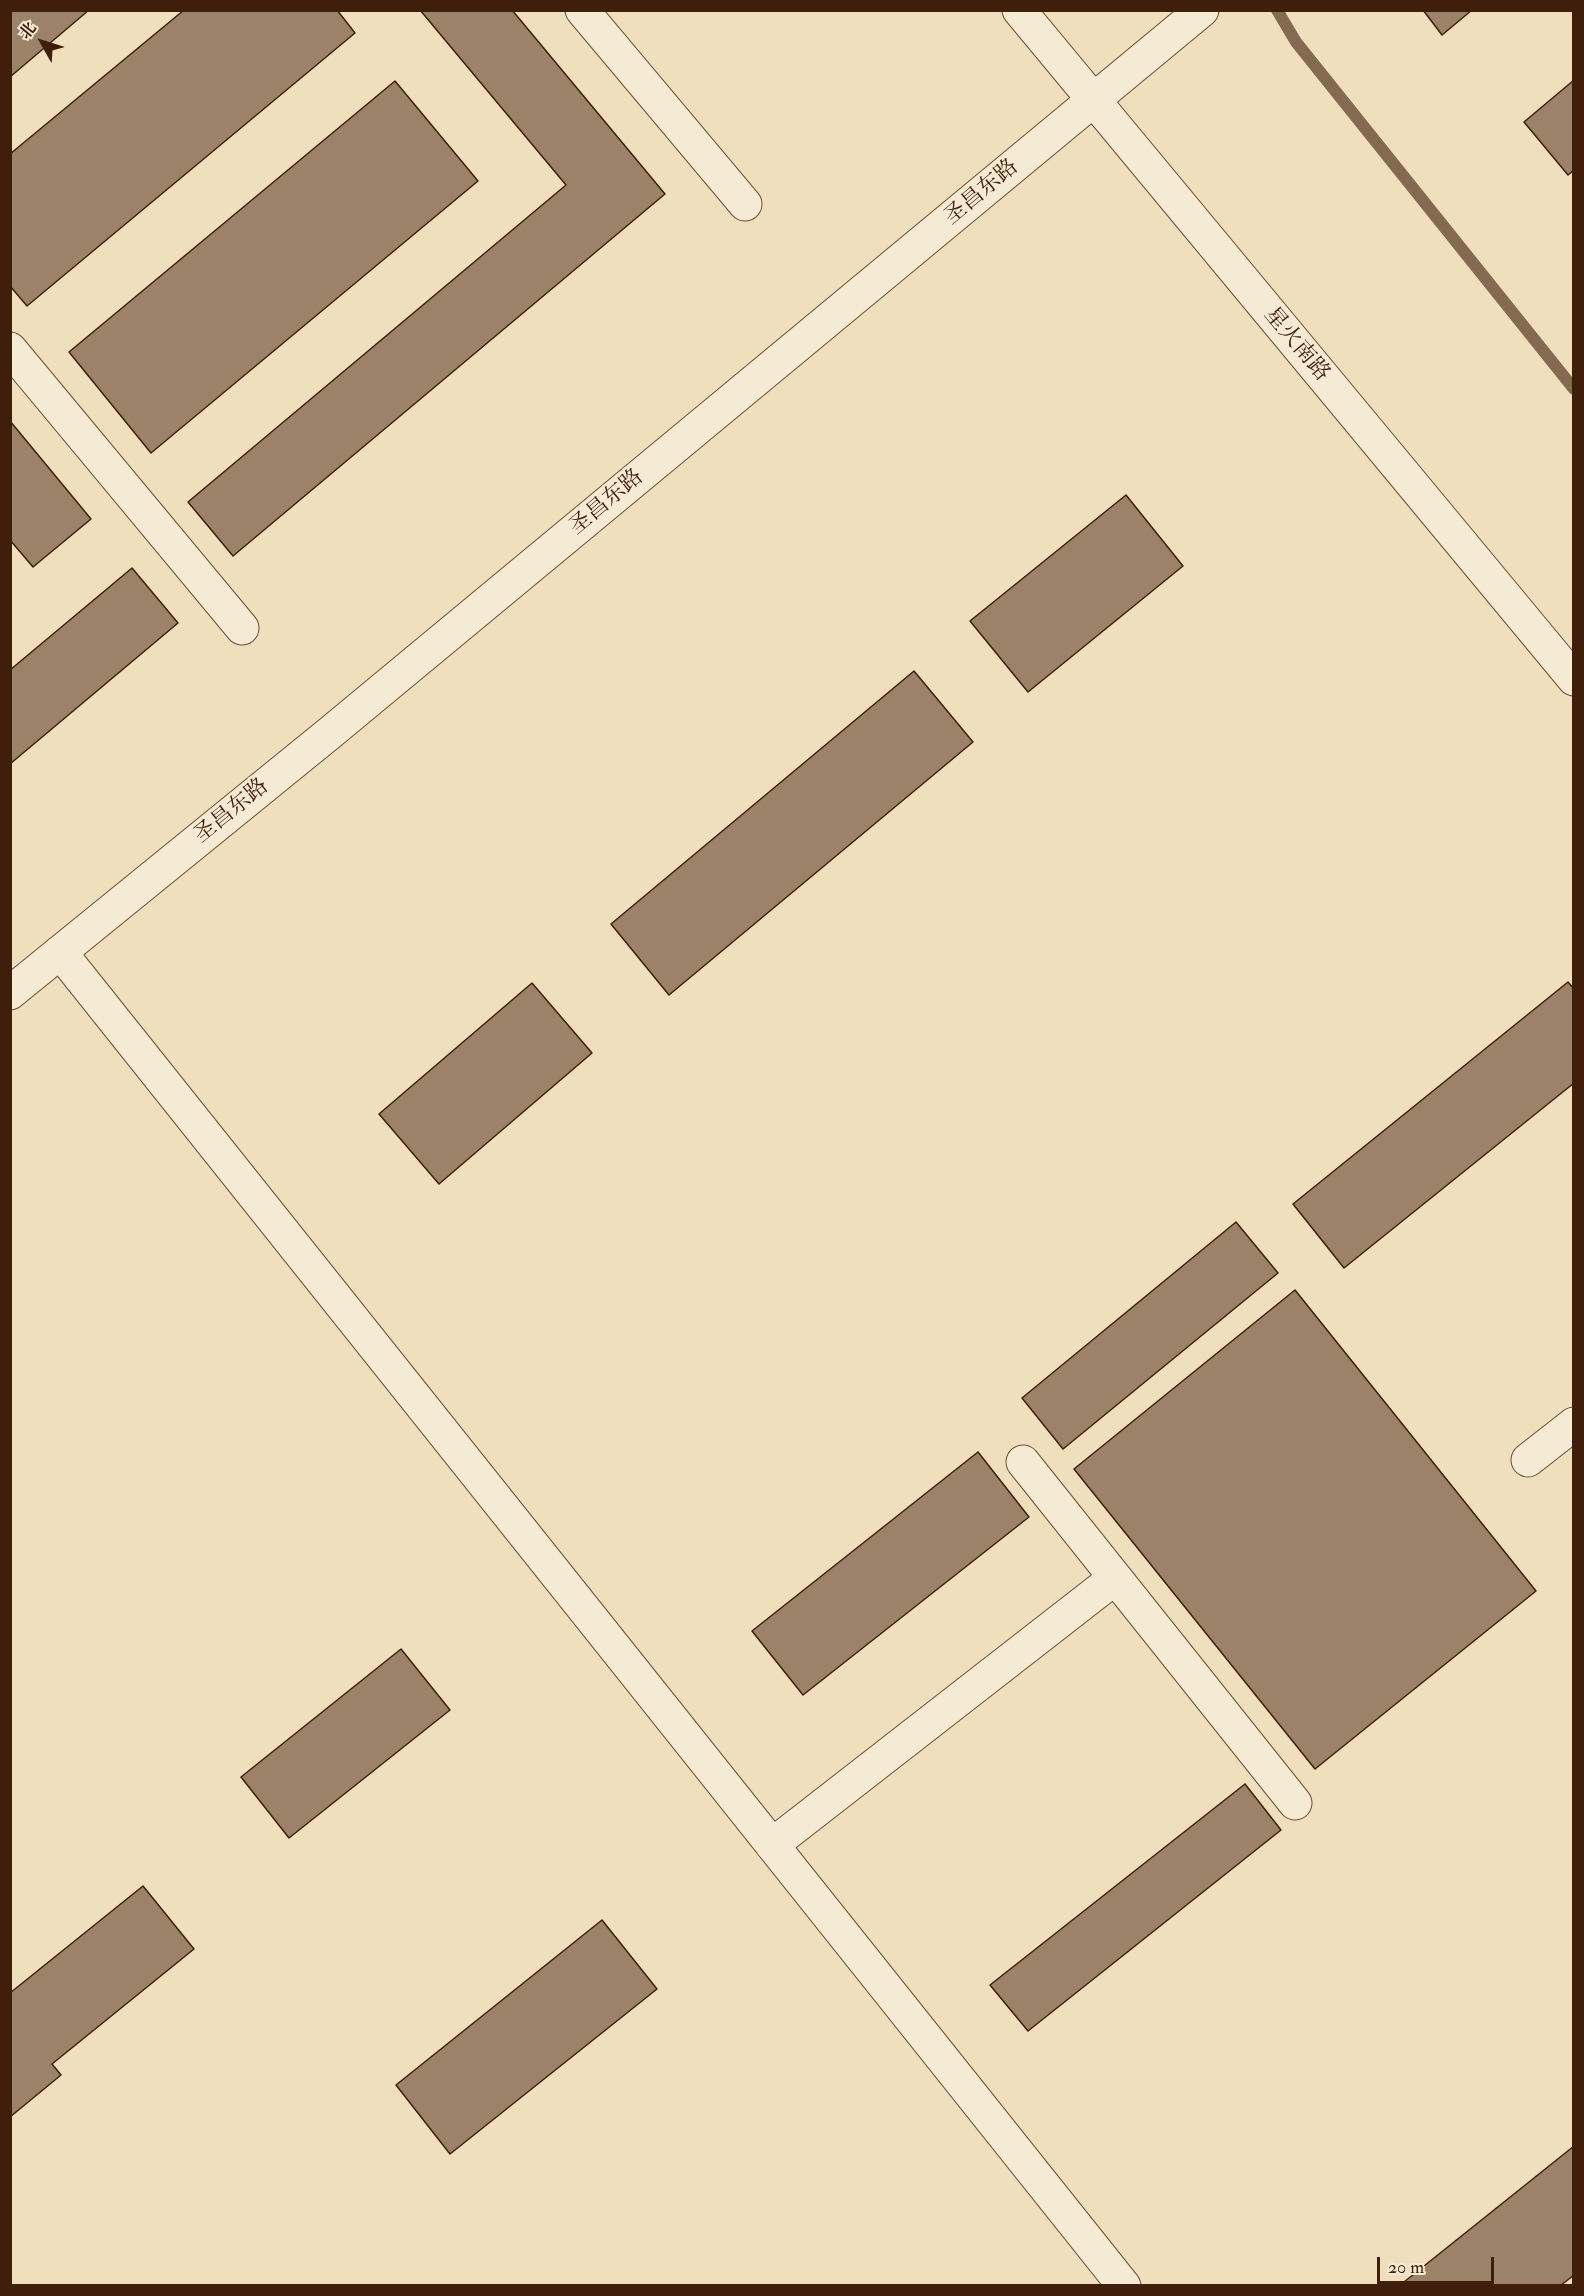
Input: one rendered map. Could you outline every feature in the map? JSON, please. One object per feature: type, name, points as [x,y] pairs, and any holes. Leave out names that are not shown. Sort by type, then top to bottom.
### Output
[{"type":"street","points":[[582,10],[745,204]]},
{"type":"street","name":"星火南路","points":[[1019,10],[1574,679]]},
{"type":"street","name":"圣昌东路","points":[[10,993],[340,724],[1202,10]]},
{"type":"street","points":[[10,349],[242,628]]},
{"type":"street","points":[[60,952],[1124,2286]]},
{"type":"street","points":[[1528,1460],[1574,1424]]},
{"type":"street","points":[[1023,1462],[1295,1803]]},
{"type":"street","points":[[772,1845],[1115,1578]]},
{"type":"building","points":[[10,10],[89,10],[10,77]]},
{"type":"building","points":[[184,10],[337,10],[355,33],[27,306],[10,286],[10,154]]},
{"type":"building","points":[[420,10],[512,10],[665,194],[233,556],[188,502],[566,185]]},
{"type":"building","points":[[1423,10],[1472,10],[1442,35]]},
{"type":"building","points":[[1574,80],[1574,170],[1568,175],[1524,122]]},
{"type":"building","points":[[395,81],[478,181],[151,453],[69,352]]},
{"type":"building","points":[[10,421],[91,519],[33,567],[10,540]]},
{"type":"building","points":[[1126,495],[1183,566],[1028,692],[970,621]]},
{"type":"building","points":[[132,568],[178,623],[10,764],[10,670]]},
{"type":"building","points":[[914,671],[973,742],[669,995],[611,924]]},
{"type":"building","points":[[1568,982],[1574,989],[1574,1083],[1344,1268],[1293,1204]]},
{"type":"building","points":[[532,983],[592,1053],[439,1184],[379,1114]]},
{"type":"building","points":[[1236,1222],[1278,1273],[1063,1449],[1022,1398]]},
{"type":"building","points":[[1295,1290],[1536,1591],[1315,1769],[1074,1469]]},
{"type":"building","points":[[978,1452],[1029,1517],[803,1695],[752,1631]]},
{"type":"building","points":[[401,1649],[450,1710],[289,1838],[241,1777]]},
{"type":"building","points":[[1245,1784],[1281,1830],[1028,2031],[990,1985]]},
{"type":"building","points":[[143,1886],[194,1949],[52,2064],[61,2075],[10,2117],[10,1993]]},
{"type":"building","points":[[602,1920],[657,1989],[450,2154],[396,2085]]},
{"type":"building","points":[[1574,2146],[1574,2275],[1560,2286],[1399,2286]]},
{"type":"waterway","points":[[1277,10],[1296,42],[1574,389]]}]
